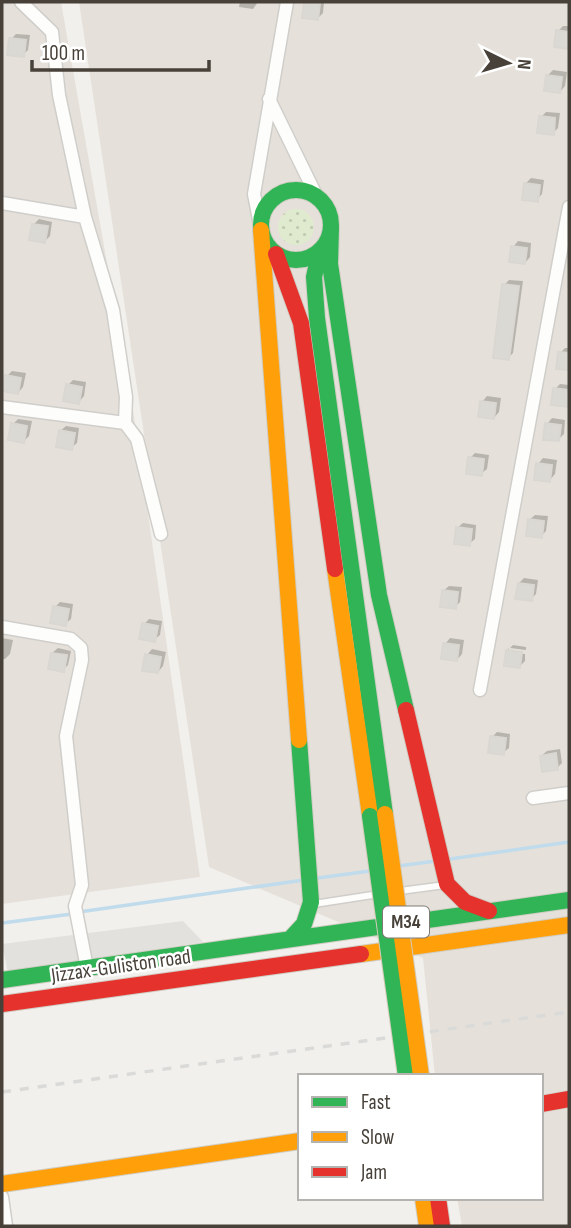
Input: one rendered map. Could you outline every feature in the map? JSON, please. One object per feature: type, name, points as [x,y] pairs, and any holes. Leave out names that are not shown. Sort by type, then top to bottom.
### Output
[{"type":"main road","points":[[291,939],[305,924],[311,900],[261,230],[264,210],[278,194],[299,190],[317,197],[329,213],[330,264],[379,596],[446,880],[460,899],[489,911]]},
{"type":"main road","points":[[276,254],[296,260],[309,258],[320,250],[328,239],[331,226]]},
{"type":"main road","points":[[261,230],[266,244],[276,254],[301,323],[421,1074]]},
{"type":"main road","points":[[320,250],[314,277],[317,318],[378,815],[406,1074]]},
{"type":"main road","name":"M34","points":[[291,939],[569,900]]},
{"type":"main road","name":"Jizzax-Guliston road","points":[[2,1004],[569,925]]},
{"type":"main road","name":"Jizzax-Guliston road","points":[[2,980],[291,939]]},
{"type":"main road","points":[[543,1104],[569,1099]]},
{"type":"main road","points":[[2,1184],[298,1141]]},
{"type":"main road","points":[[423,1200],[427,1226]]},
{"type":"main road","points":[[438,1200],[442,1226]]},
{"type":"street","points":[[21,2],[52,32],[59,96],[85,217],[113,310],[126,397],[125,423],[136,439],[161,534]]},
{"type":"street","points":[[261,230],[254,194],[287,2]]},
{"type":"street","points":[[269,99],[317,197]]},
{"type":"street","points":[[2,203],[85,217]]},
{"type":"street","points":[[480,690],[569,207]]},
{"type":"street","points":[[2,407],[125,423]]},
{"type":"street","points":[[2,627],[71,639],[81,648],[82,660],[66,736],[82,885],[76,912],[87,968]]},
{"type":"street","points":[[534,798],[569,793]]},
{"type":"street","points":[[2,1197],[6,1226]]},
{"type":"lane","points":[[311,900],[446,880]]},
{"type":"shaded area","points":[[2,2],[61,2],[134,416],[200,877],[2,904]]},
{"type":"shaded area","points":[[79,2],[569,2],[569,1226],[462,1226],[457,1200],[543,1200],[543,1074],[435,1074],[423,958],[209,867]]},
{"type":"shaded area","points":[[183,921],[203,942],[8,973],[2,944]]},
{"type":"green space","points":[[296,209],[309,214],[314,227],[309,240],[296,245],[283,240],[278,227],[283,214]]},
{"type":"building","points":[[304,2],[320,3],[318,20],[302,18]]},
{"type":"building","points":[[556,30],[569,32],[569,49],[554,47]]},
{"type":"building","points":[[9,38],[26,40],[24,57],[7,55]]},
{"type":"building","points":[[546,75],[562,77],[560,93],[544,91]]},
{"type":"building","points":[[539,116],[555,118],[554,135],[537,133]]},
{"type":"building","points":[[524,183],[540,185],[538,202],[522,200]]},
{"type":"building","points":[[32,224],[48,226],[45,243],[29,240]]},
{"type":"building","points":[[511,246],[527,248],[525,264],[509,262]]},
{"type":"building","points":[[502,284],[519,286],[509,360],[493,358]]},
{"type":"building","points":[[558,352],[569,353],[569,370],[556,369]]},
{"type":"building","points":[[5,375],[21,378],[18,394],[2,391]]},
{"type":"building","points":[[66,384],[82,387],[79,404],[63,401]]},
{"type":"building","points":[[553,388],[569,390],[567,407],[551,405]]},
{"type":"building","points":[[480,401],[496,403],[494,419],[478,417]]},
{"type":"building","points":[[11,423],[27,426],[24,443],[8,440]]},
{"type":"building","points":[[545,423],[561,425],[559,441],[543,440]]},
{"type":"building","points":[[59,430],[75,433],[72,450],[56,447]]},
{"type":"building","points":[[468,457],[484,459],[482,476],[466,474]]},
{"type":"building","points":[[536,463],[552,465],[550,482],[534,480]]},
{"type":"building","points":[[528,519],[544,521],[542,538],[526,536]]},
{"type":"building","points":[[456,527],[472,529],[470,546],[454,544]]},
{"type":"building","points":[[518,583],[534,585],[532,601],[515,599]]},
{"type":"building","points":[[442,590],[458,592],[456,609],[440,607]]},
{"type":"building","points":[[53,606],[69,609],[66,626],[50,623]]},
{"type":"building","points":[[142,623],[158,626],[155,642],[139,639]]},
{"type":"building","points":[[443,643],[459,645],[457,661],[441,659]]},
{"type":"building","points":[[506,650],[522,652],[520,668],[504,666]]},
{"type":"building","points":[[51,653],[67,655],[64,672],[48,669]]},
{"type":"building","points":[[145,654],[161,657],[158,673],[142,671]]},
{"type":"building","points":[[490,736],[506,738],[504,755],[488,753]]},
{"type":"building","points":[[556,753],[558,770],[542,772],[540,756]]},
{"type":"waterway","points":[[450,859],[569,842]]},
{"type":"waterway","points":[[398,866],[436,861]]},
{"type":"waterway","points":[[318,878],[370,871]]},
{"type":"waterway","points":[[79,912],[304,880]]},
{"type":"waterway","points":[[2,923],[72,914]]},
{"type":"railway","points":[[2,1092],[569,1012]]},
{"type":"traffic: fast","points":[[296,190],[321,200],[331,225],[321,250],[296,260],[271,250],[261,225],[271,200],[296,190]]},
{"type":"traffic: fast","points":[[331,227],[330,264],[379,595],[406,710]]},
{"type":"traffic: fast","points":[[320,250],[314,277],[317,318],[385,814]]},
{"type":"traffic: fast","points":[[291,938],[304,924],[311,902],[299,740]]},
{"type":"traffic: fast","points":[[370,816],[406,1074]]},
{"type":"traffic: fast","points":[[2,980],[569,900]]},
{"type":"traffic: slow","points":[[261,230],[299,740]]},
{"type":"traffic: slow","points":[[335,569],[370,816]]},
{"type":"traffic: slow","points":[[385,814],[421,1074]]},
{"type":"traffic: slow","points":[[361,954],[569,925]]},
{"type":"traffic: slow","points":[[2,1184],[298,1141]]},
{"type":"traffic: slow","points":[[423,1200],[427,1226]]},
{"type":"traffic: jam","points":[[276,254],[301,323],[335,569]]},
{"type":"traffic: jam","points":[[406,710],[447,884],[465,902],[489,911]]},
{"type":"traffic: jam","points":[[2,1004],[361,954]]},
{"type":"traffic: jam","points":[[543,1104],[569,1099]]},
{"type":"traffic: jam","points":[[438,1200],[442,1226]]}]
